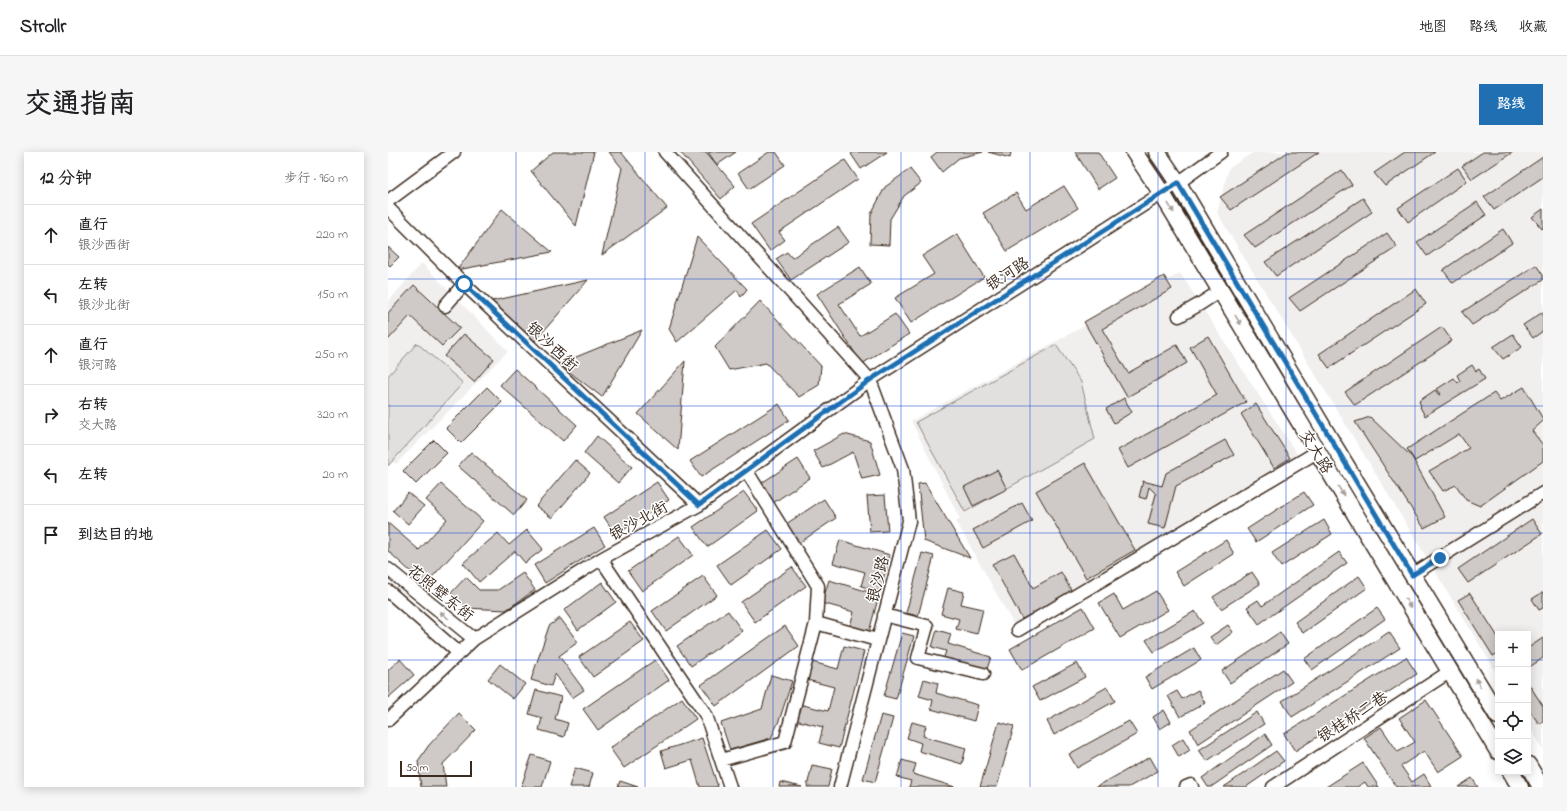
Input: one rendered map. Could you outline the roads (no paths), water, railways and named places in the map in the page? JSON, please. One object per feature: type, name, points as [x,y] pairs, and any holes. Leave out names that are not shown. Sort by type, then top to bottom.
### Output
[{"type":"main road","name":"交大路","points":[[1134,152],[1161,192],[1495,747]]},
{"type":"main road","name":"交大路","points":[[1157,152],[1178,183],[1495,711]]},
{"type":"main road","points":[[1531,770],[1541,787]]},
{"type":"main road","points":[[1513,775],[1520,787]]},
{"type":"street","points":[[388,201],[454,152]]},
{"type":"street","points":[[665,152],[870,380]]},
{"type":"street","name":"银河路","points":[[870,380],[1161,192],[1178,183],[1221,152]]},
{"type":"street","name":"银沙西街","points":[[388,208],[464,284],[699,505]]},
{"type":"street","points":[[445,306],[464,284]]},
{"type":"street","points":[[1179,316],[1220,291]]},
{"type":"street","name":"银沙北街","points":[[388,720],[474,639],[601,559],[699,505],[870,380]]},
{"type":"street","name":"银沙路","points":[[843,786],[877,640],[909,521],[903,469],[870,380]]},
{"type":"street","points":[[1018,630],[1317,452]]},
{"type":"street","points":[[721,760],[785,742],[816,623],[818,586],[746,470]]},
{"type":"street","points":[[1412,575],[1542,496]]},
{"type":"street","points":[[601,559],[706,715],[730,787]]},
{"type":"street","name":"花照壁东街","points":[[388,569],[474,639]]},
{"type":"street","name":"花照壁东街","points":[[388,591],[460,653]]},
{"type":"street","points":[[884,615],[927,626],[918,658],[983,674]]},
{"type":"street","points":[[816,623],[877,640]]},
{"type":"street","name":"银桂桥二巷","points":[[1273,787],[1449,672]]},
{"type":"street","points":[[1186,787],[1192,787]]}]
